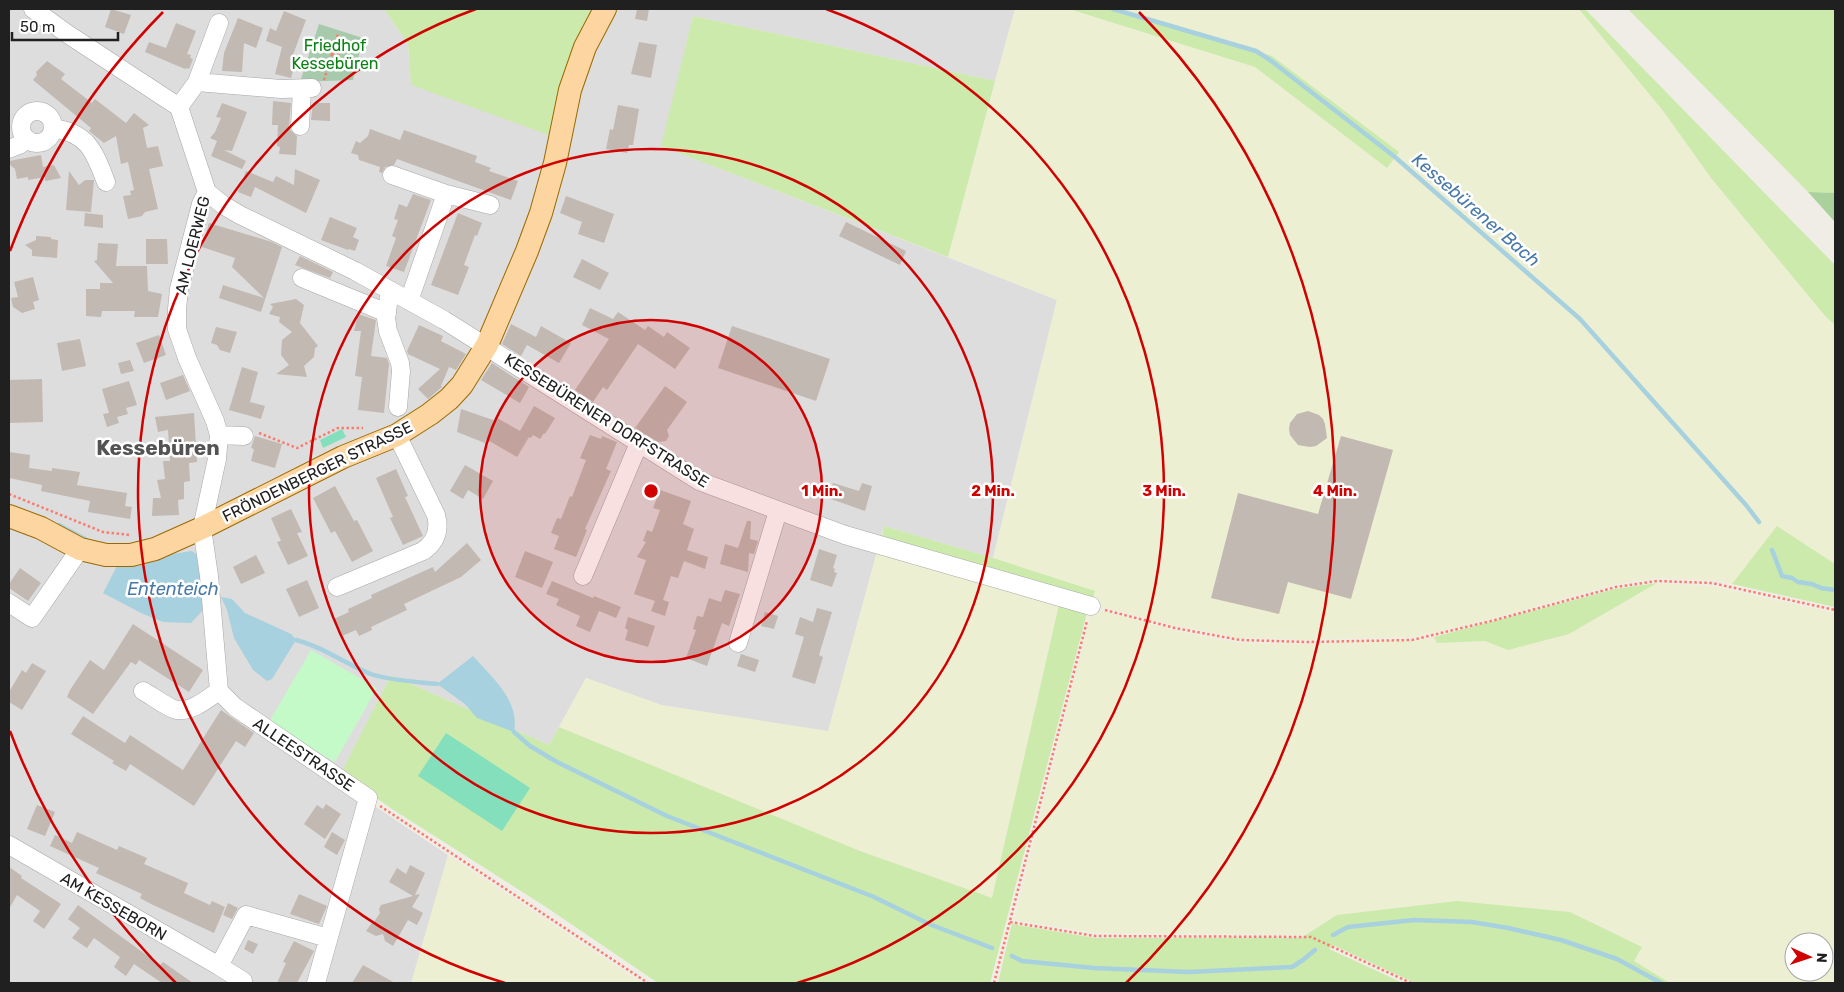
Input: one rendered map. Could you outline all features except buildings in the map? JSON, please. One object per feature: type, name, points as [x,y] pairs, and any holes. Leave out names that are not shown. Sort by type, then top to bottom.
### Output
[{"type":"main road","name":"FRÖNDENBERGER STRASSE","points":[[9,516],[41,528],[80,550],[106,555],[131,555],[156,549],[343,457],[392,437],[430,414],[449,399],[462,385],[487,345],[516,278],[537,222],[555,163],[570,90],[586,47],[605,9]]},
{"type":"street","points":[[33,9],[66,33],[179,107],[197,82],[220,23]]},
{"type":"street","points":[[197,82],[281,89],[307,88],[300,126]]},
{"type":"street","name":"AM LOERWEG","points":[[179,107],[207,192],[201,204],[179,288],[177,309],[177,329],[219,435],[217,459],[202,528]]},
{"type":"street","points":[[36,112],[46,114],[50,118],[53,128],[52,134],[43,142],[32,142],[26,139],[23,135],[22,124],[26,116],[36,112]]},
{"type":"street","points":[[53,128],[67,130],[88,144],[95,152],[106,182]]},
{"type":"street","points":[[9,148],[19,145],[26,139]]},
{"type":"street","points":[[392,175],[446,194],[490,205]]},
{"type":"street","name":"KESSEBÜRENER DORFSTRASSE","points":[[207,192],[222,206],[278,232],[390,290],[487,345],[699,481],[845,535],[1091,606]]},
{"type":"street","points":[[409,301],[446,194]]},
{"type":"street","points":[[302,278],[387,313]]},
{"type":"street","points":[[390,290],[387,313],[388,332],[400,363],[401,372],[398,407]]},
{"type":"street","points":[[219,435],[244,436]]},
{"type":"street","points":[[337,587],[423,551],[434,542],[437,535],[438,522],[436,515],[392,437]]},
{"type":"street","points":[[583,576],[639,443]]},
{"type":"street","points":[[738,643],[778,511]]},
{"type":"street","points":[[143,691],[176,710],[200,704],[219,691],[209,576],[202,528]]},
{"type":"street","points":[[9,603],[32,618],[80,550]]},
{"type":"street","name":"ALLEESTRASSE","points":[[219,691],[234,707],[368,798],[316,983]]},
{"type":"street","name":"AM KESSEBORN","points":[[9,845],[243,981]]},
{"type":"street","points":[[219,966],[246,915],[328,938]]},
{"type":"path","points":[[307,88],[322,86],[338,34]]},
{"type":"path","points":[[332,53],[341,55]]},
{"type":"path","points":[[244,436],[253,431],[297,448],[330,432],[349,427],[373,429],[392,437]]},
{"type":"path","points":[[9,494],[103,532],[138,536]]},
{"type":"path","points":[[994,983],[1091,606],[1175,628],[1240,640],[1307,642],[1412,640],[1495,620],[1616,587],[1656,581],[1712,583],[1835,610]]},
{"type":"path","points":[[368,798],[648,983]]},
{"type":"path","points":[[1010,922],[1095,936],[1311,936],[1411,983]]},
{"type":"shaded area","points":[[9,9],[384,9],[408,44],[411,85],[576,93],[612,9],[1015,9],[995,81],[693,16],[662,146],[1057,300],[993,558],[884,526],[828,732],[661,705],[586,678],[549,745],[391,675],[337,781],[448,855],[414,983],[9,983]]},
{"type":"green space","points":[[384,9],[598,9],[554,137],[411,85],[408,44]]},
{"type":"green space","points":[[1015,9],[1069,9],[1255,67],[1387,168],[1399,152],[1272,56],[1113,9],[1579,9],[1664,112],[1711,178],[1826,317],[1835,325],[1835,564],[1777,526],[1732,584],[1714,580],[1658,578],[1616,584],[1495,618],[1414,637],[1307,640],[1240,638],[1176,626],[1091,604],[1094,591],[993,558],[1057,300],[948,257]]},
{"type":"green space","points":[[1069,9],[1113,9],[1272,56],[1399,152],[1387,168],[1255,67]]},
{"type":"green space","points":[[1579,9],[1585,9],[1835,265],[1835,325],[1826,317],[1711,178],[1664,112]]},
{"type":"green space","points":[[1628,9],[1835,9],[1835,193],[1808,192]]},
{"type":"green space","points":[[693,16],[995,81],[948,257],[661,146]]},
{"type":"green space","name":"Friedhof Kessebüren","points":[[319,24],[363,38],[353,80],[300,82]]},
{"type":"green space","points":[[1808,192],[1835,193],[1835,222]]},
{"type":"green space","points":[[342,429],[346,437],[323,448],[320,440]]},
{"type":"green space","points":[[884,526],[993,558],[1095,591],[1091,604],[881,542]]},
{"type":"green space","points":[[1777,526],[1835,564],[1835,607],[1732,584]]},
{"type":"green space","points":[[878,548],[1060,600],[992,898],[860,851],[559,727],[586,678],[661,705],[828,731]]},
{"type":"green space","points":[[1657,583],[1711,586],[1835,613],[1835,983],[1670,983],[1634,961],[1642,947],[1570,912],[1457,901],[1338,915],[1305,935],[1096,933],[1014,920],[1092,608],[1173,630],[1239,643],[1306,644],[1412,641],[1434,637],[1438,643],[1485,641],[1508,650],[1569,634]]},
{"type":"green space","points":[[1657,583],[1569,634],[1508,650],[1485,641],[1437,643],[1434,637],[1615,589]]},
{"type":"green space","points":[[1060,600],[1088,609],[990,983],[658,983],[546,907],[392,809],[341,773],[391,675],[549,745],[559,727],[860,851],[992,898]]},
{"type":"green space","points":[[311,650],[377,688],[335,762],[268,724]]},
{"type":"green space","points":[[446,733],[530,788],[502,831],[418,776]]},
{"type":"green space","points":[[448,855],[642,983],[411,983]]},
{"type":"green space","points":[[1457,901],[1570,912],[1642,947],[1634,961],[1670,983],[1415,983],[1333,945],[1329,949],[1403,983],[998,983],[1012,924],[1095,938],[1301,938],[1337,915]]},
{"type":"water","name":"Ententeich","points":[[192,551],[203,559],[204,609],[191,623],[163,622],[103,593],[118,564],[138,566],[172,554]]},
{"type":"water","points":[[221,597],[232,599],[245,613],[291,634],[296,640],[272,679],[267,681],[253,670],[234,638],[227,610]]},
{"type":"water","points":[[473,656],[496,681],[509,700],[515,721],[514,732],[477,718],[465,704],[437,684]]},
{"type":"waterway","name":"Kessebürener Bach","points":[[1113,9],[1256,51],[1395,157],[1580,319],[1759,522]]},
{"type":"waterway","points":[[59,525],[85,539]]},
{"type":"waterway","name":"Kessebürener Bach","points":[[1772,550],[1782,576],[1792,578],[1798,582],[1835,590]]},
{"type":"waterway","points":[[296,640],[316,647],[377,676],[437,684]]},
{"type":"waterway","points":[[514,732],[530,746],[557,762],[667,816],[874,897],[929,924],[992,948]]},
{"type":"waterway","points":[[1333,935],[1348,927],[1414,920],[1472,922],[1561,940],[1617,959],[1661,983]]},
{"type":"waterway","points":[[1012,956],[1022,961],[1094,968],[1189,972],[1292,967],[1315,950]]},
{"type":"district","name":"Kessebüren","points":[[158,448]]}]
